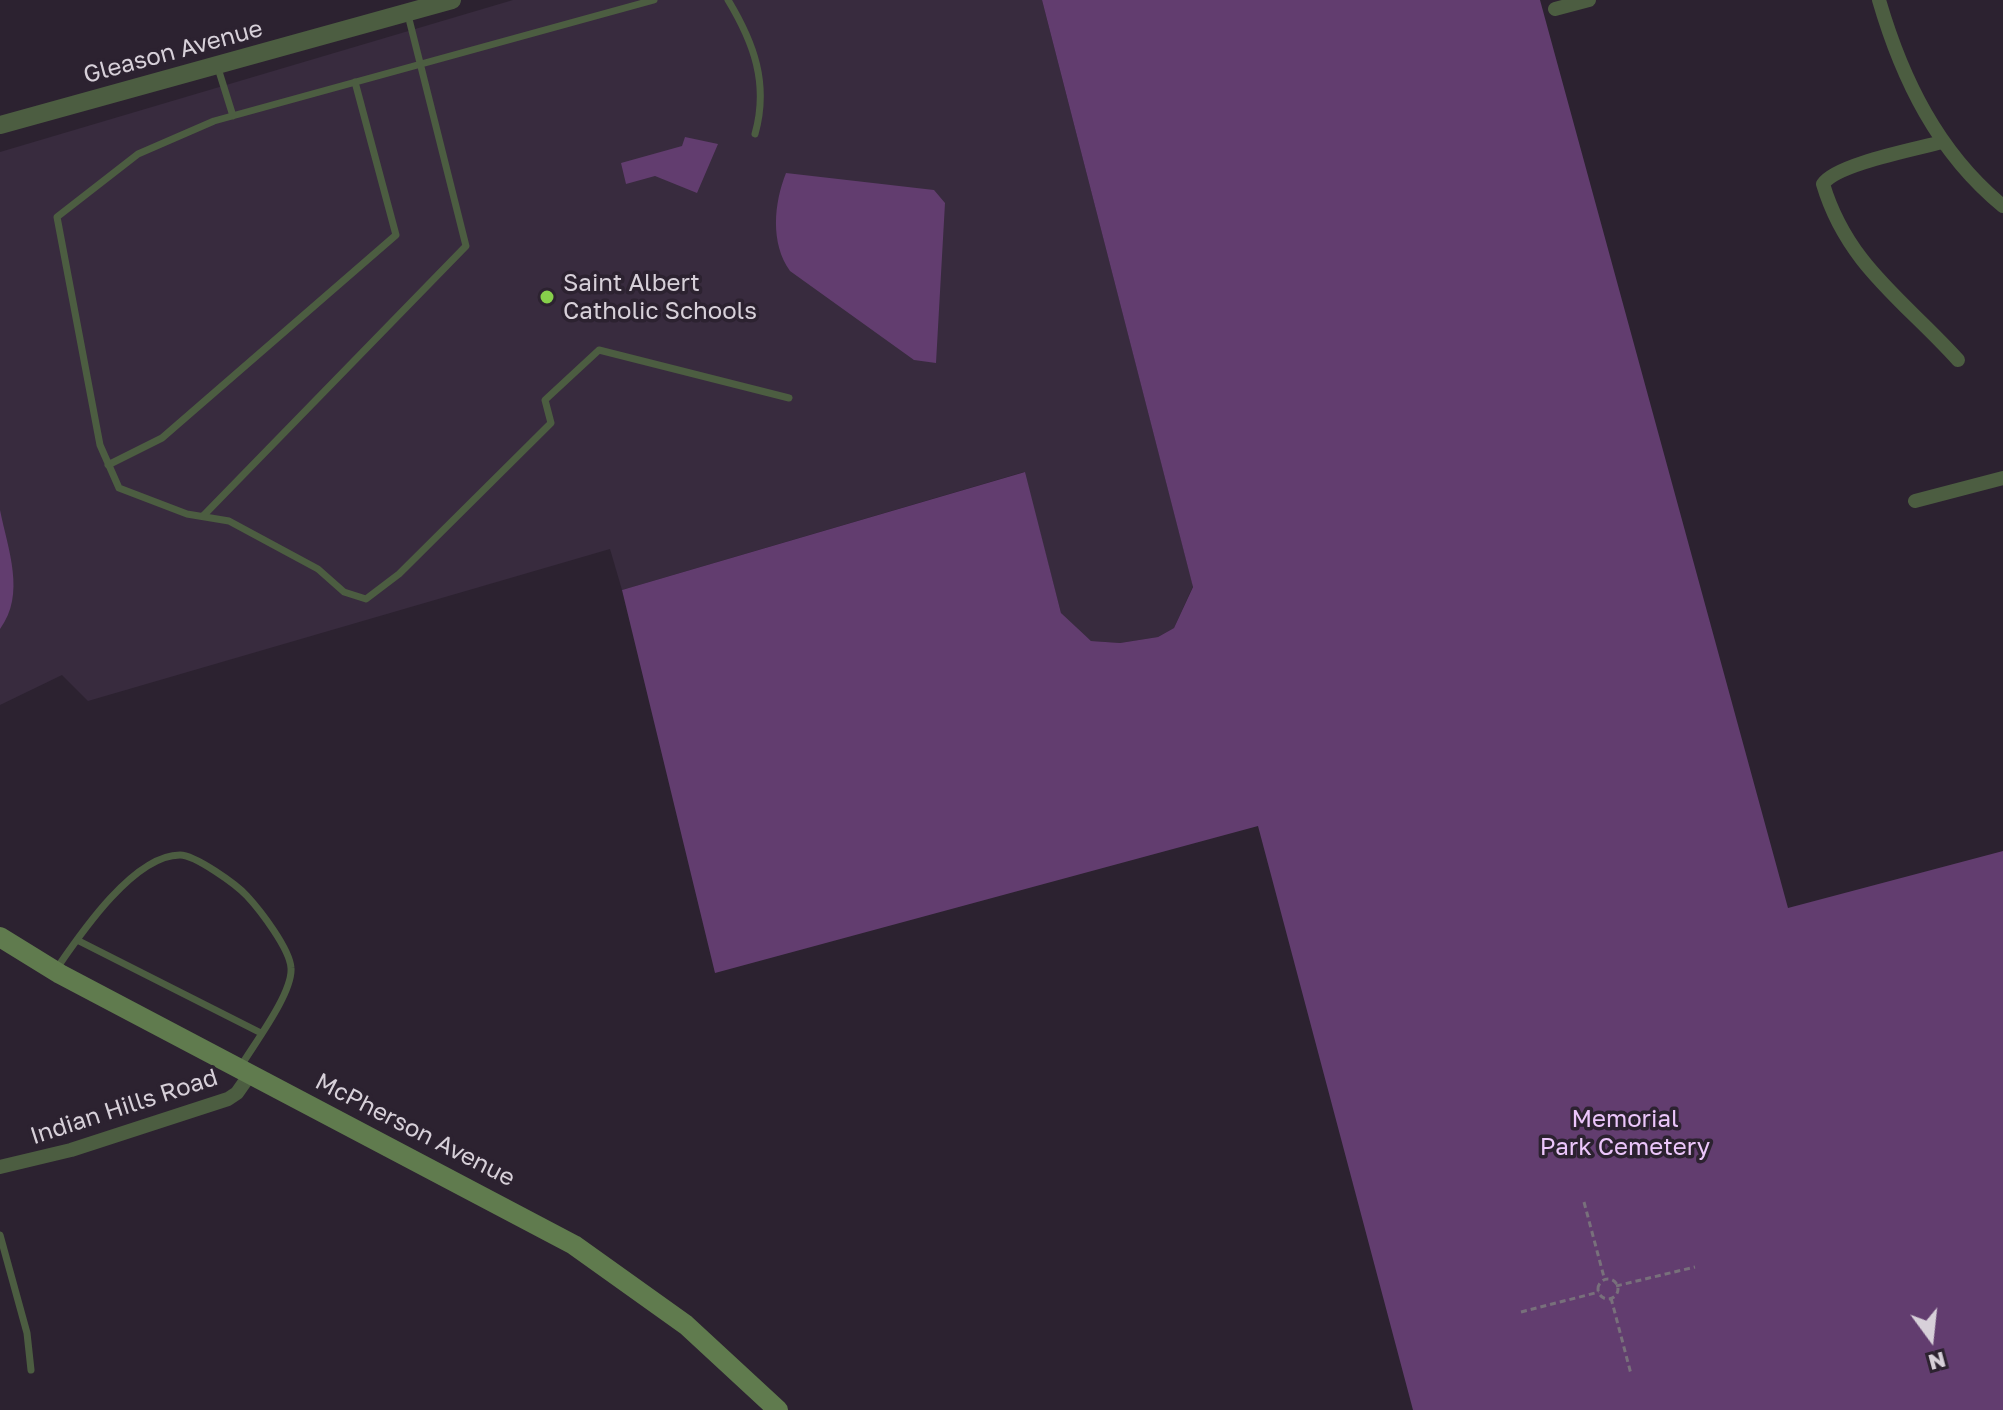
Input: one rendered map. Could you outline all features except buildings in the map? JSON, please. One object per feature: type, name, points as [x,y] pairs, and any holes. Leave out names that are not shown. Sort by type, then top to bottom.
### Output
[{"type":"main road","name":"McPherson Avenue","points":[[0,937],[55,971],[574,1245],[686,1325],[778,1410]]},
{"type":"street","name":"Gleason Avenue","points":[[0,125],[452,0]]},
{"type":"street","points":[[1555,9],[1589,0]]},
{"type":"street","points":[[1879,0],[1905,76],[1942,142],[1968,174],[2003,206]]},
{"type":"street","points":[[1942,142],[1831,175],[1823,184],[1838,224],[1869,271],[1958,360]]},
{"type":"street","points":[[1915,501],[2003,478]]},
{"type":"street","name":"Indian Hills Road","points":[[0,1167],[71,1150],[228,1099],[237,1093],[245,1070]]},
{"type":"lane","points":[[654,0],[233,116],[138,154],[57,217],[100,445],[119,488],[203,516],[229,521],[318,569],[344,592],[366,599],[399,574],[551,423],[545,400],[599,350],[789,398]]},
{"type":"lane","points":[[728,0],[748,34],[761,75],[762,95],[755,134]]},
{"type":"lane","points":[[203,516],[466,246],[408,13]]},
{"type":"lane","points":[[217,65],[233,116]]},
{"type":"lane","points":[[108,465],[162,438],[396,235],[355,82]]},
{"type":"lane","points":[[55,971],[94,916],[135,877],[160,858],[183,854],[237,885],[278,938],[291,968],[287,989],[261,1033],[245,1070]]},
{"type":"lane","points":[[77,940],[261,1033]]},
{"type":"lane","points":[[0,1235],[27,1333],[31,1370]]},
{"type":"path","points":[[1584,1202],[1605,1281]]},
{"type":"path","points":[[1616,1286],[1695,1267]]},
{"type":"path","points":[[1614,1278],[1616,1286],[1619,1296],[1602,1301],[1597,1283],[1614,1278]]},
{"type":"path","points":[[1521,1312],[1599,1292]]},
{"type":"path","points":[[1611,1298],[1631,1374]]},
{"type":"shaded area","name":"Saint Albert Catholic Schools","points":[[513,0],[1042,0],[1193,586],[1174,628],[1158,637],[1120,643],[1091,641],[1072,626],[1061,613],[1024,472],[622,590],[610,549],[88,701],[62,675],[0,705],[0,152]]},
{"type":"green space","name":"Memorial Park Cemetery","points":[[1042,0],[1540,0],[1788,908],[2003,851],[2003,1410],[1413,1410],[1258,826],[715,973],[622,590],[1025,472],[1061,613],[1091,641],[1120,643],[1158,637],[1174,628],[1193,587]]},
{"type":"green space","points":[[685,137],[718,144],[697,193],[655,176],[626,184],[621,163],[682,146]]},
{"type":"green space","points":[[786,173],[934,190],[945,203],[936,363],[914,360],[790,271],[779,248],[776,223]]},
{"type":"green space","points":[[0,510],[14,587],[8,615],[0,629]]},
{"type":"place","name":"Saint Albert Catholic Schools","points":[[547,297]]}]
